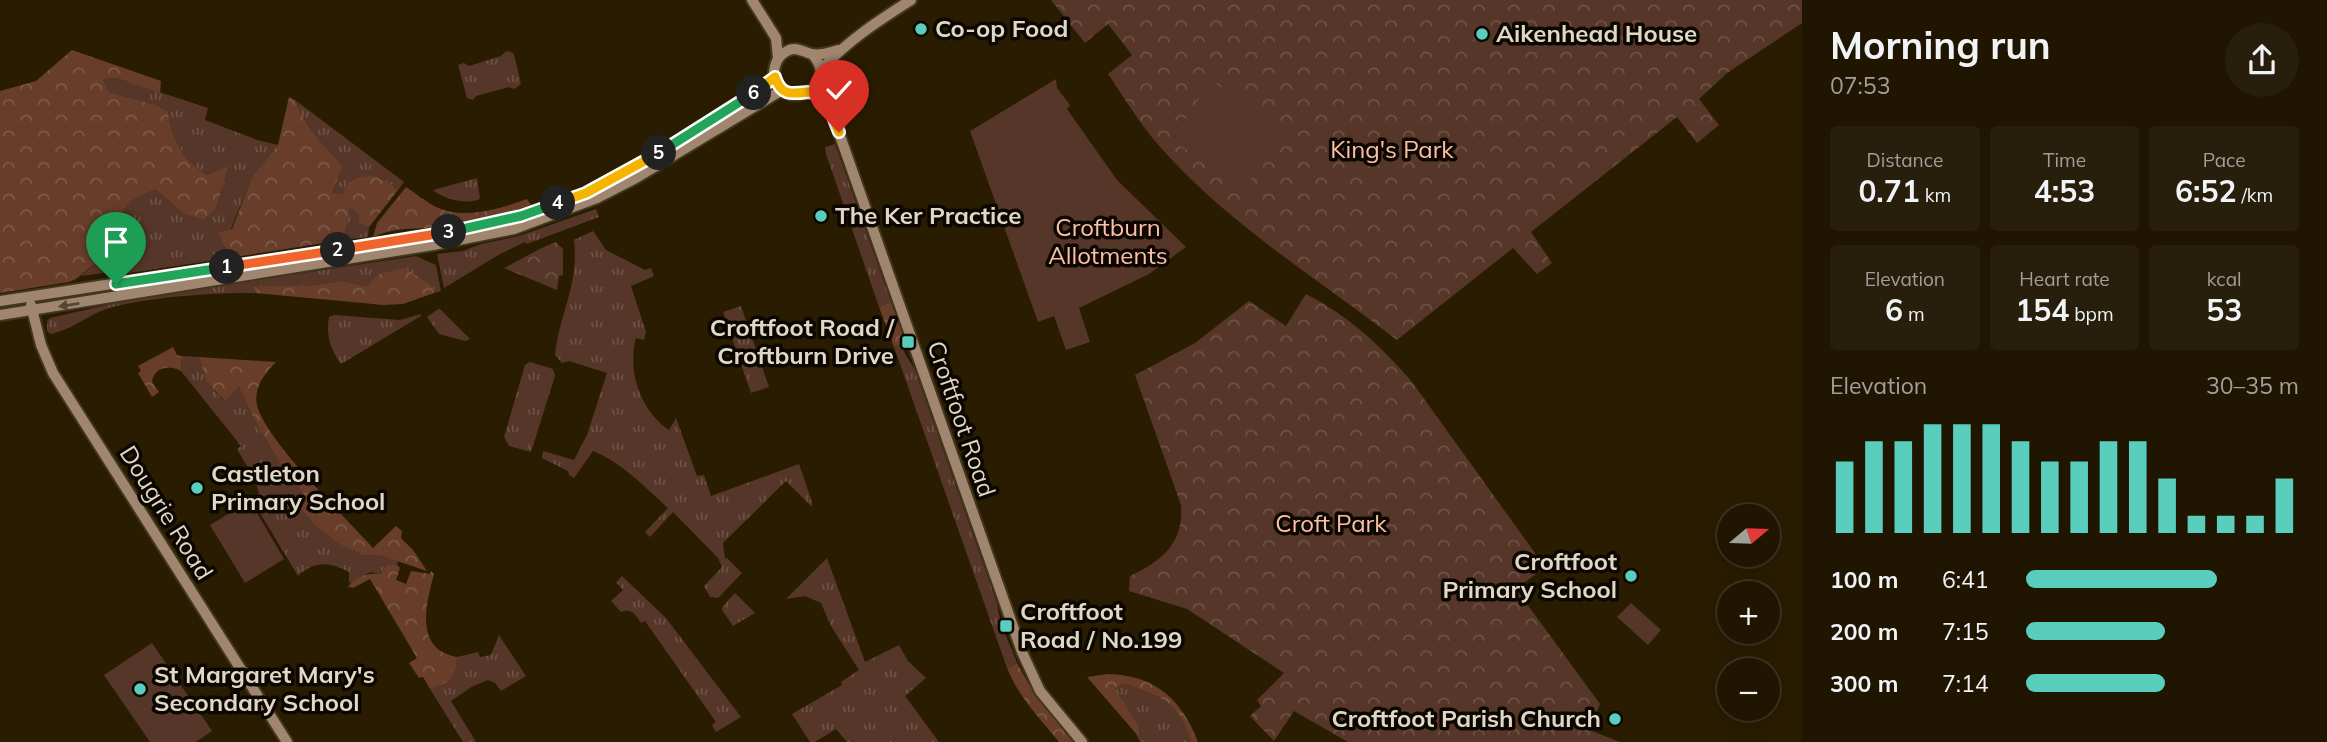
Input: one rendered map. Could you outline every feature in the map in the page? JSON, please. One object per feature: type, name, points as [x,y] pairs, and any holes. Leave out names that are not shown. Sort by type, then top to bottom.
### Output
[{"type":"main road","points":[[752,0],[776,38],[793,49]]},
{"type":"main road","points":[[810,92],[818,82],[821,70],[839,50],[911,0]]},
{"type":"main road","points":[[776,38],[778,58],[774,67],[775,77],[782,90],[790,94],[810,92],[825,97]]},
{"type":"main road","points":[[778,58],[793,49],[802,49],[812,54],[839,50]]},
{"type":"main road","points":[[812,54],[821,70]]},
{"type":"main road","points":[[0,301],[422,237],[521,216],[586,193],[631,170],[738,105],[775,77]]},
{"type":"main road","name":"Croftfoot Road","points":[[818,82],[834,116],[1022,652],[1040,691],[1082,742]]},
{"type":"main road","points":[[0,315],[445,243],[514,229],[597,198],[636,178],[782,90]]},
{"type":"main road","name":"Dougrie Road","points":[[31,296],[41,345],[52,373],[287,742]]},
{"type":"green space","name":"King's Park","points":[[1051,0],[1802,0],[1802,23],[1727,73],[1699,99],[1719,125],[1697,143],[1677,117],[1531,232],[1552,263],[1537,274],[1513,248],[1397,340],[1239,222],[1181,169],[1154,140],[1108,74],[1132,55],[1108,24],[1085,43]]},
{"type":"green space","points":[[72,50],[161,81],[160,93],[117,78],[103,79],[109,92],[168,111],[172,131],[180,148],[198,169],[207,175],[229,166],[216,209],[204,219],[184,214],[156,190],[147,193],[128,205],[113,233],[130,251],[128,260],[119,264],[96,263],[69,282],[0,293],[0,91],[36,81]]},
{"type":"green space","points":[[509,51],[514,54],[521,84],[514,89],[509,87],[476,96],[473,100],[467,98],[458,65],[464,63],[469,66]]},
{"type":"green space","points":[[117,78],[208,108],[205,120],[278,145],[252,177],[224,246],[235,257],[129,273],[110,272],[81,276],[96,263],[119,264],[130,251],[113,233],[123,210],[133,200],[156,190],[184,214],[216,209],[229,167],[207,175],[198,169],[180,148],[172,131],[168,111],[109,92],[103,79]]},
{"type":"green space","name":"Croftburn Allotments","points":[[1056,79],[1057,88],[1070,105],[1067,109],[1117,180],[1186,247],[1149,274],[1079,308],[1090,342],[1066,350],[1054,316],[1038,322],[970,131]]},
{"type":"green space","points":[[1212,81],[1284,131],[1243,190],[1171,139]]},
{"type":"green space","points":[[289,97],[295,100],[309,127],[343,166],[332,193],[343,194],[352,181],[368,176],[382,179],[398,190],[369,227],[359,223],[359,214],[349,207],[342,240],[235,257],[224,246],[218,233],[232,229],[252,177],[278,145]]},
{"type":"green space","points":[[295,100],[404,182],[398,190],[381,178],[343,194],[332,193],[343,166],[309,127]]},
{"type":"green space","points":[[835,144],[891,302],[879,307],[826,154],[825,147]]},
{"type":"green space","points":[[477,178],[480,199],[475,201],[455,200],[433,190]]},
{"type":"green space","points":[[406,187],[434,206],[457,213],[493,210],[527,199],[531,205],[470,222],[445,227],[396,230],[373,237],[377,223]]},
{"type":"green space","points":[[349,206],[359,214],[359,223],[369,227],[368,237],[342,240]]},
{"type":"green space","points":[[596,209],[599,217],[527,244],[525,242],[444,288],[437,254],[463,251],[481,244],[519,236]]},
{"type":"green space","points":[[593,231],[606,250],[645,270],[651,268],[654,276],[631,286],[646,332],[644,340],[636,338],[634,351],[633,363],[638,389],[650,412],[669,430],[676,418],[697,476],[704,475],[711,496],[799,464],[812,502],[812,507],[786,481],[723,543],[725,559],[742,573],[718,598],[710,597],[704,586],[722,567],[718,558],[673,512],[650,537],[645,532],[668,508],[633,476],[593,451],[574,478],[568,471],[542,458],[543,451],[574,460],[587,435],[607,373],[569,361],[562,363],[555,355],[572,285],[574,240]]},
{"type":"green space","points":[[556,242],[563,249],[563,275],[559,276],[557,290],[504,268],[536,251]]},
{"type":"green space","points":[[416,256],[436,265],[441,291],[434,293],[431,285],[379,274],[366,286],[342,281],[306,286],[259,286],[255,293],[182,296],[125,304],[101,311],[59,332],[50,334],[47,331],[47,321],[50,318],[137,298]]},
{"type":"green space","points":[[404,268],[431,285],[434,293],[403,304],[384,305],[255,293],[259,286],[306,286],[342,281],[366,286],[379,274]]},
{"type":"green space","name":"Croft Park","points":[[1306,294],[1364,333],[1412,382],[1545,567],[1516,589],[1600,704],[1589,730],[1620,742],[1348,742],[1294,711],[1274,741],[1250,716],[1261,706],[1257,700],[1284,673],[1187,609],[1129,591],[1130,576],[1152,564],[1169,549],[1179,530],[1181,518],[1181,505],[1135,375],[1195,343],[1249,301],[1286,326]]},
{"type":"green space","points":[[891,302],[902,332],[902,344],[894,347],[879,307]]},
{"type":"green space","points":[[741,306],[769,387],[751,393],[723,312]]},
{"type":"green space","points":[[438,309],[470,339],[465,341],[439,334],[427,317]]},
{"type":"green space","points":[[421,314],[341,364],[334,353],[329,336],[329,317],[334,315],[400,320]]},
{"type":"green space","points":[[902,344],[915,370],[1017,663],[1007,668],[894,347]]},
{"type":"green space","points":[[173,347],[177,355],[182,356],[181,371],[168,367],[159,370],[152,382],[159,392],[152,397],[138,373],[141,371],[138,366]]},
{"type":"green space","points":[[182,356],[199,357],[206,381],[224,401],[239,387],[281,465],[310,501],[296,502],[364,555],[379,555],[398,561],[397,565],[386,565],[381,574],[371,572],[349,583],[349,572],[323,564],[310,567],[298,576],[251,498],[259,494],[256,482],[237,449],[241,446],[181,371]]},
{"type":"green space","points":[[199,357],[276,362],[261,381],[256,399],[263,420],[275,438],[290,458],[373,548],[396,526],[402,531],[401,538],[427,571],[379,555],[364,555],[340,544],[318,528],[295,502],[309,501],[281,465],[239,387],[225,401],[206,381]]},
{"type":"green space","points":[[530,362],[553,369],[555,376],[531,452],[509,446],[504,437],[525,365]]},
{"type":"green space","points":[[250,501],[284,559],[245,583],[210,525]]},
{"type":"green space","points":[[827,558],[865,662],[899,645],[908,661],[926,678],[905,696],[939,742],[847,742],[836,729],[815,742],[810,742],[792,714],[842,685],[841,682],[859,670],[831,626],[821,603],[805,596],[786,599]]},
{"type":"green space","points":[[386,565],[397,565],[400,568],[396,580],[406,584],[411,571],[430,574],[431,571],[434,574],[426,611],[429,635],[434,645],[457,657],[454,676],[443,684],[430,689],[423,677],[419,678],[409,663],[417,658],[370,579],[353,588],[348,587],[362,576],[381,574]]},
{"type":"green space","points":[[622,576],[666,618],[741,717],[716,732],[712,725],[716,722],[645,621],[641,623],[631,611],[621,612],[611,601],[623,590],[616,582]]},
{"type":"green space","points":[[735,593],[755,613],[733,626],[722,610]]},
{"type":"green space","points":[[1631,603],[1661,630],[1648,645],[1617,617]]},
{"type":"green space","points":[[499,635],[526,676],[501,691],[495,683],[488,680],[473,686],[451,701],[476,742],[463,742],[430,689],[454,676],[457,657],[478,652],[480,657],[491,655]]},
{"type":"green space","points":[[152,643],[212,731],[196,742],[150,742],[104,675]]},
{"type":"green space","points":[[1017,663],[1034,693],[1074,742],[1059,742],[1023,698],[1007,668]]},
{"type":"green space","points":[[1108,674],[1139,679],[1164,692],[1184,713],[1198,742],[1191,742],[1180,717],[1167,702],[1125,684],[1114,688],[1138,725],[1139,737],[1087,677]]},
{"type":"green space","points":[[1125,684],[1167,702],[1180,717],[1191,742],[1140,742],[1114,688]]},
{"type":"place","name":"Co-op Food","points":[[921,29]]},
{"type":"place","name":"Aikenhead House","points":[[1482,34]]},
{"type":"place","name":"The Ker Practice","points":[[821,216]]},
{"type":"place","name":"Croftfoot Road / Croftburn Drive","points":[[908,342]]},
{"type":"place","name":"Castleton Primary School","points":[[197,488]]},
{"type":"place","name":"Croftfoot Primary School","points":[[1631,576]]},
{"type":"place","name":"Croftfoot Road / No.199","points":[[1006,626]]},
{"type":"place","name":"St Margaret Mary's Secondary School","points":[[140,689]]},
{"type":"place","name":"Croftfoot Parish Church","points":[[1615,719]]},
{"type":"route","points":[[116,284],[422,237],[521,216],[586,193],[631,170],[738,105],[775,77],[777,85],[790,94],[810,92],[825,97],[839,132]]}]
